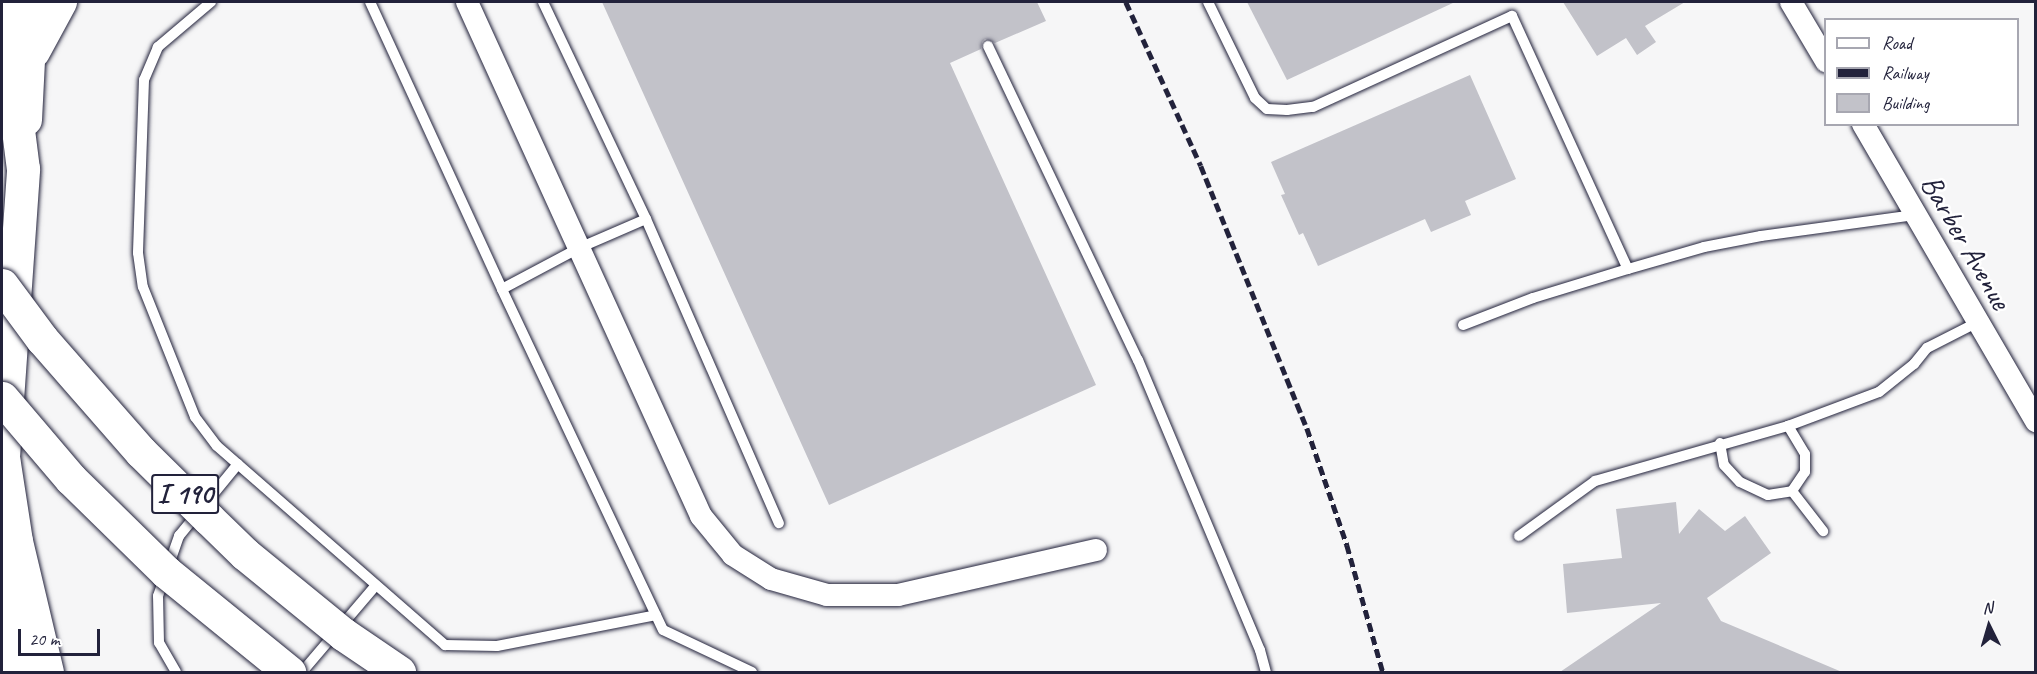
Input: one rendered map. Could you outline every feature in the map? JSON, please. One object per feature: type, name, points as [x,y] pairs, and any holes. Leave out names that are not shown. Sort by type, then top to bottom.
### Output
[{"type":"main road","points":[[16,672],[6,576],[3,458],[32,2]]},
{"type":"main road","points":[[29,67],[43,32],[61,2]]},
{"type":"main road","points":[[2,3],[23,169]]},
{"type":"main road","name":"I 190","points":[[2,285],[42,339],[141,452],[209,519],[245,554],[343,634],[399,672]]},
{"type":"main road","name":"I 190","points":[[2,398],[71,479],[166,572],[289,672]]},
{"type":"main road","points":[[3,458],[16,541],[47,672]]},
{"type":"street","points":[[466,2],[701,516],[733,555],[771,579],[827,595],[898,595],[1096,550]]},
{"type":"street","points":[[1791,2],[1824,58]]},
{"type":"street","name":"Barber Avenue","points":[[1864,126],[2036,421]]},
{"type":"lane","points":[[211,2],[158,47],[144,80],[138,254],[143,287],[195,417],[217,446],[445,645],[496,646],[656,615]]},
{"type":"lane","points":[[370,2],[663,630],[752,672]]},
{"type":"lane","points":[[543,2],[646,219],[779,523]]},
{"type":"lane","points":[[1208,2],[1255,98],[1267,109],[1287,111],[1313,107],[1512,16],[1628,269]]},
{"type":"lane","points":[[988,46],[1138,360],[1260,650],[1266,672]]},
{"type":"lane","points":[[1463,325],[1533,298],[1704,247],[1761,236],[1915,215]]},
{"type":"lane","points":[[502,289],[579,248],[646,219]]},
{"type":"lane","points":[[1519,536],[1594,481],[1720,443],[1788,426],[1879,392],[1914,364],[1927,348],[1977,322]]},
{"type":"lane","points":[[1720,443],[1724,465],[1740,482],[1768,495],[1792,491],[1805,471],[1805,454],[1788,426]]},
{"type":"lane","points":[[176,672],[159,643],[158,596],[179,536],[238,464]]},
{"type":"lane","points":[[1792,491],[1823,531]]},
{"type":"lane","points":[[302,672],[376,585]]},
{"type":"building","points":[[602,2],[1037,2],[1046,21],[995,43],[985,39],[981,49],[950,63],[1096,385],[829,505]]},
{"type":"building","points":[[1247,2],[1455,2],[1287,80]]},
{"type":"building","points":[[1563,2],[1685,2],[1645,26],[1656,42],[1637,55],[1626,38],[1597,56]]},
{"type":"building","points":[[1470,75],[1516,179],[1465,201],[1471,215],[1431,232],[1425,219],[1318,266],[1303,233],[1299,235],[1281,195],[1285,194],[1271,162]]},
{"type":"building","points":[[1676,502],[1679,534],[1699,509],[1725,531],[1745,516],[1771,553],[1707,598],[1721,621],[1842,672],[1560,672],[1661,603],[1567,613],[1563,564],[1622,558],[1616,509]]},
{"type":"railway","points":[[1126,2],[1201,166],[1307,428],[1347,545],[1383,672]]}]
